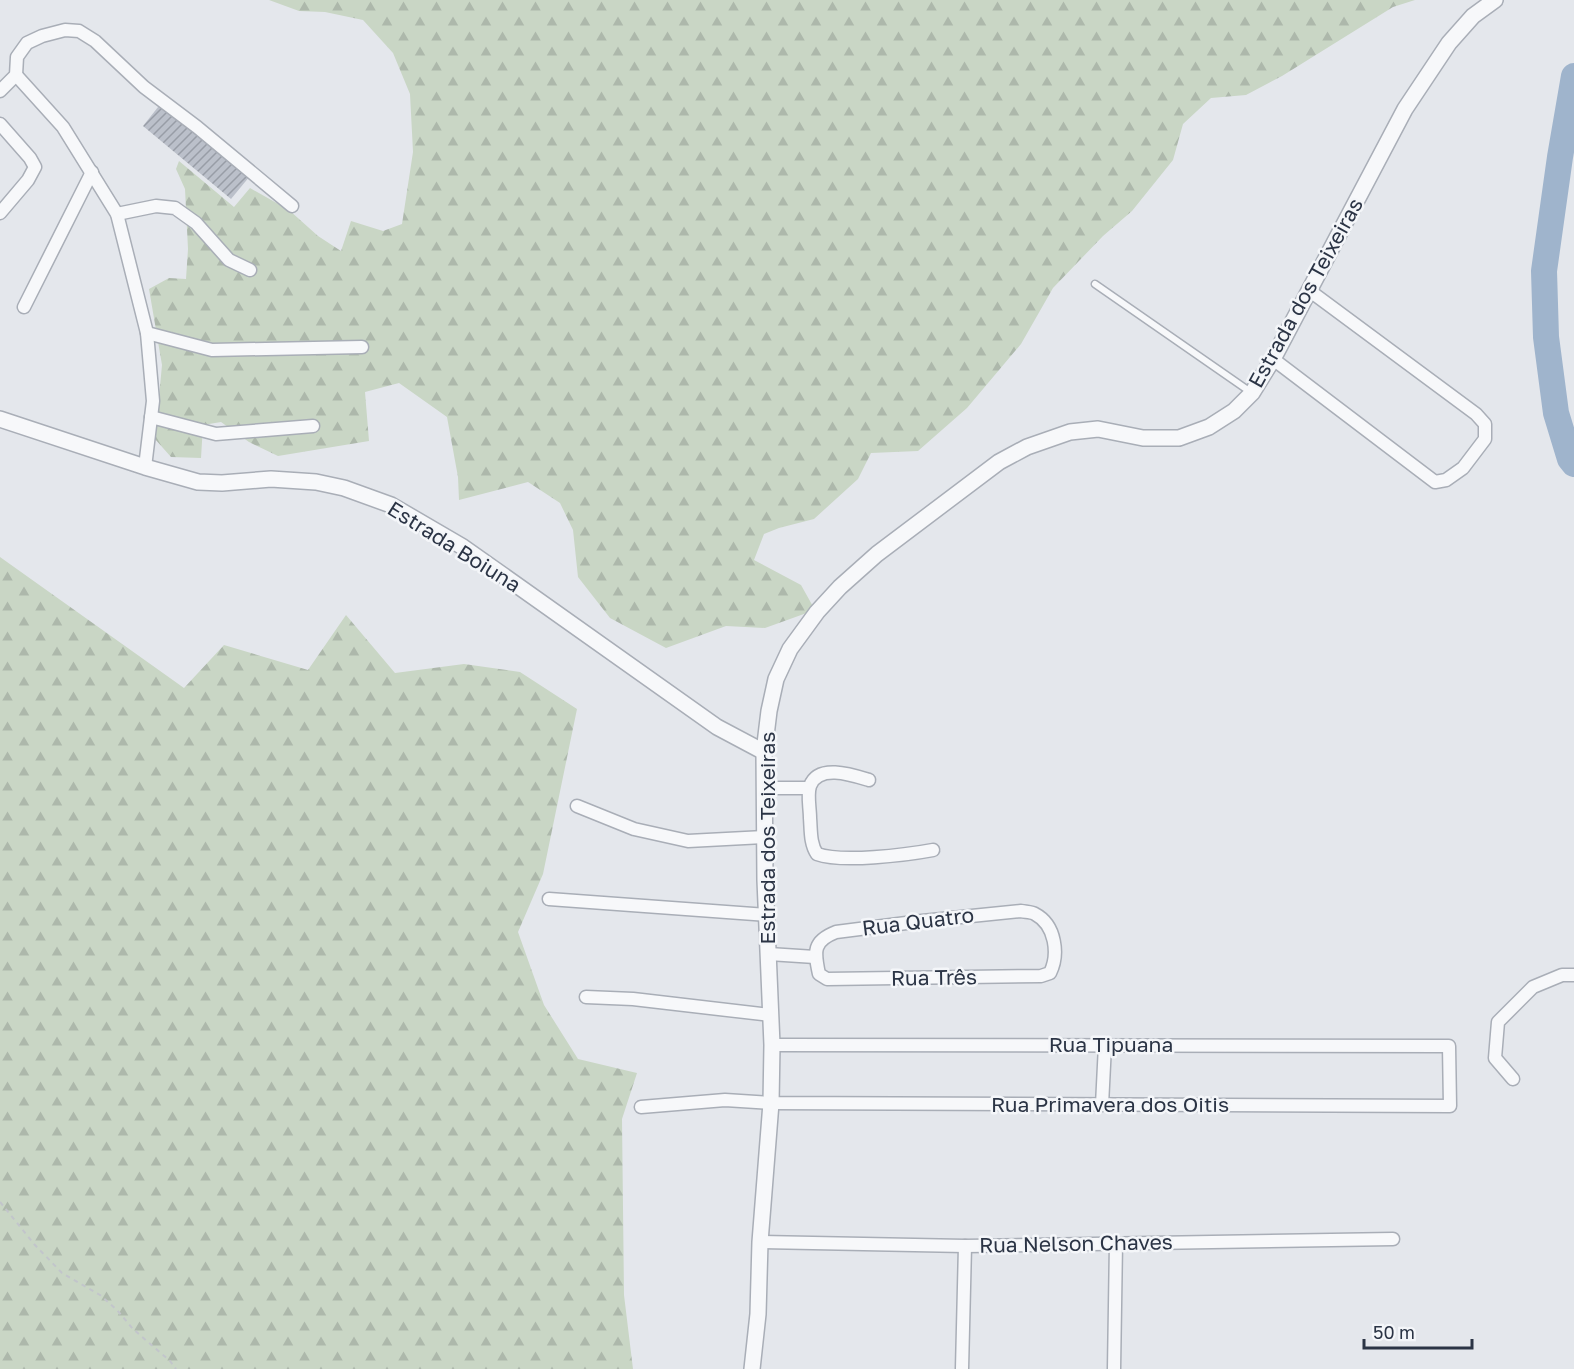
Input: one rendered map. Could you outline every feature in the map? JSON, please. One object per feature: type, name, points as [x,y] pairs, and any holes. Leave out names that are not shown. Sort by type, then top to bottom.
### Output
[{"type":"street","name":"Estrada dos Teixeiras","points":[[752,1369],[758,1314],[760,1242],[771,1103],[772,1045],[764,752],[776,679],[790,649],[817,612],[840,587],[877,554],[990,468],[1027,447],[1070,432],[1098,429],[1143,438],[1179,438],[1209,427],[1234,411],[1252,393],[1273,360],[1405,109],[1449,43],[1473,16],[1495,0]]},
{"type":"street","points":[[0,91],[16,75],[17,57],[27,43],[65,30],[79,31],[95,41],[144,87],[197,127],[292,206]]},
{"type":"street","points":[[16,75],[63,127],[117,214],[147,333],[153,401],[145,467]]},
{"type":"street","points":[[0,124],[30,158],[35,167],[28,180],[0,213]]},
{"type":"street","points":[[24,307],[92,172]]},
{"type":"street","points":[[117,214],[156,206],[175,208],[196,223],[229,260],[250,270]]},
{"type":"street","points":[[1273,360],[1435,482],[1446,480],[1463,468],[1485,439],[1485,424],[1476,414],[1310,291]]},
{"type":"street","points":[[147,333],[212,350],[362,347]]},
{"type":"street","points":[[151,417],[216,434],[313,426]]},
{"type":"street","name":"Estrada Boiuna","points":[[0,419],[198,482],[222,483],[271,479],[316,482],[344,488],[391,506],[465,549],[717,727],[764,752]]},
{"type":"street","points":[[869,780],[845,773],[825,773],[813,779],[809,788],[811,840],[817,854],[827,858],[886,856],[933,850]]},
{"type":"street","points":[[765,788],[809,788]]},
{"type":"street","points":[[577,806],[634,829],[688,841],[765,837]]},
{"type":"street","points":[[549,899],[768,915]]},
{"type":"street","name":"Rua Quatro","points":[[815,957],[818,944],[823,937],[836,932],[1022,911],[1035,914],[1051,929],[1055,943],[1055,963],[1050,973],[1041,976]]},
{"type":"street","points":[[769,954],[815,957]]},
{"type":"street","name":"Rua Três","points":[[815,957],[819,974],[827,979],[1041,976]]},
{"type":"street","points":[[1513,1079],[1495,1058],[1498,1023],[1533,987],[1562,975],[1574,975]]},
{"type":"street","points":[[586,997],[633,999],[770,1014]]},
{"type":"street","name":"Rua Tipuana","points":[[772,1045],[1449,1046],[1450,1106]]},
{"type":"street","points":[[1102,1105],[1105,1045]]},
{"type":"street","name":"Rua Primavera dos Oitis","points":[[641,1107],[725,1100],[771,1103],[1450,1106]]},
{"type":"street","name":"Rua Nelson Chaves","points":[[760,1242],[965,1246],[1393,1239]]},
{"type":"street","points":[[1114,1369],[1116,1243]]},
{"type":"street","points":[[962,1369],[965,1246]]},
{"type":"lane","points":[[1095,284],[1252,393]]},
{"type":"path","points":[[0,1202],[33,1244],[62,1274],[100,1295],[176,1369]]},
{"type":"green space","points":[[269,0],[1415,0],[1393,7],[1282,76],[1246,95],[1211,98],[1183,124],[1173,160],[1132,211],[1103,236],[1053,288],[1021,344],[967,408],[918,451],[871,453],[858,479],[814,519],[764,534],[754,560],[801,585],[815,610],[765,628],[726,626],[666,648],[610,618],[578,577],[573,530],[560,503],[528,482],[459,500],[458,477],[447,417],[399,383],[365,392],[369,441],[278,456],[249,442],[221,422],[203,425],[201,458],[171,457],[155,439],[162,365],[149,289],[169,278],[186,279],[188,249],[185,189],[176,169],[179,161],[234,207],[250,188],[289,210],[318,236],[341,251],[351,221],[383,231],[402,224],[413,152],[410,94],[393,53],[363,20],[325,12],[299,11]]},
{"type":"green space","points":[[0,557],[184,688],[224,645],[308,670],[346,615],[395,673],[464,664],[520,672],[577,709],[543,874],[518,932],[544,1005],[578,1059],[637,1073],[622,1119],[624,1295],[633,1369],[0,1369]]},
{"type":"building","points":[[162,102],[250,176],[231,199],[143,126]]},
{"type":"waterway","points":[[1574,76],[1544,271],[1546,337],[1556,413],[1570,459],[1574,464]]}]
